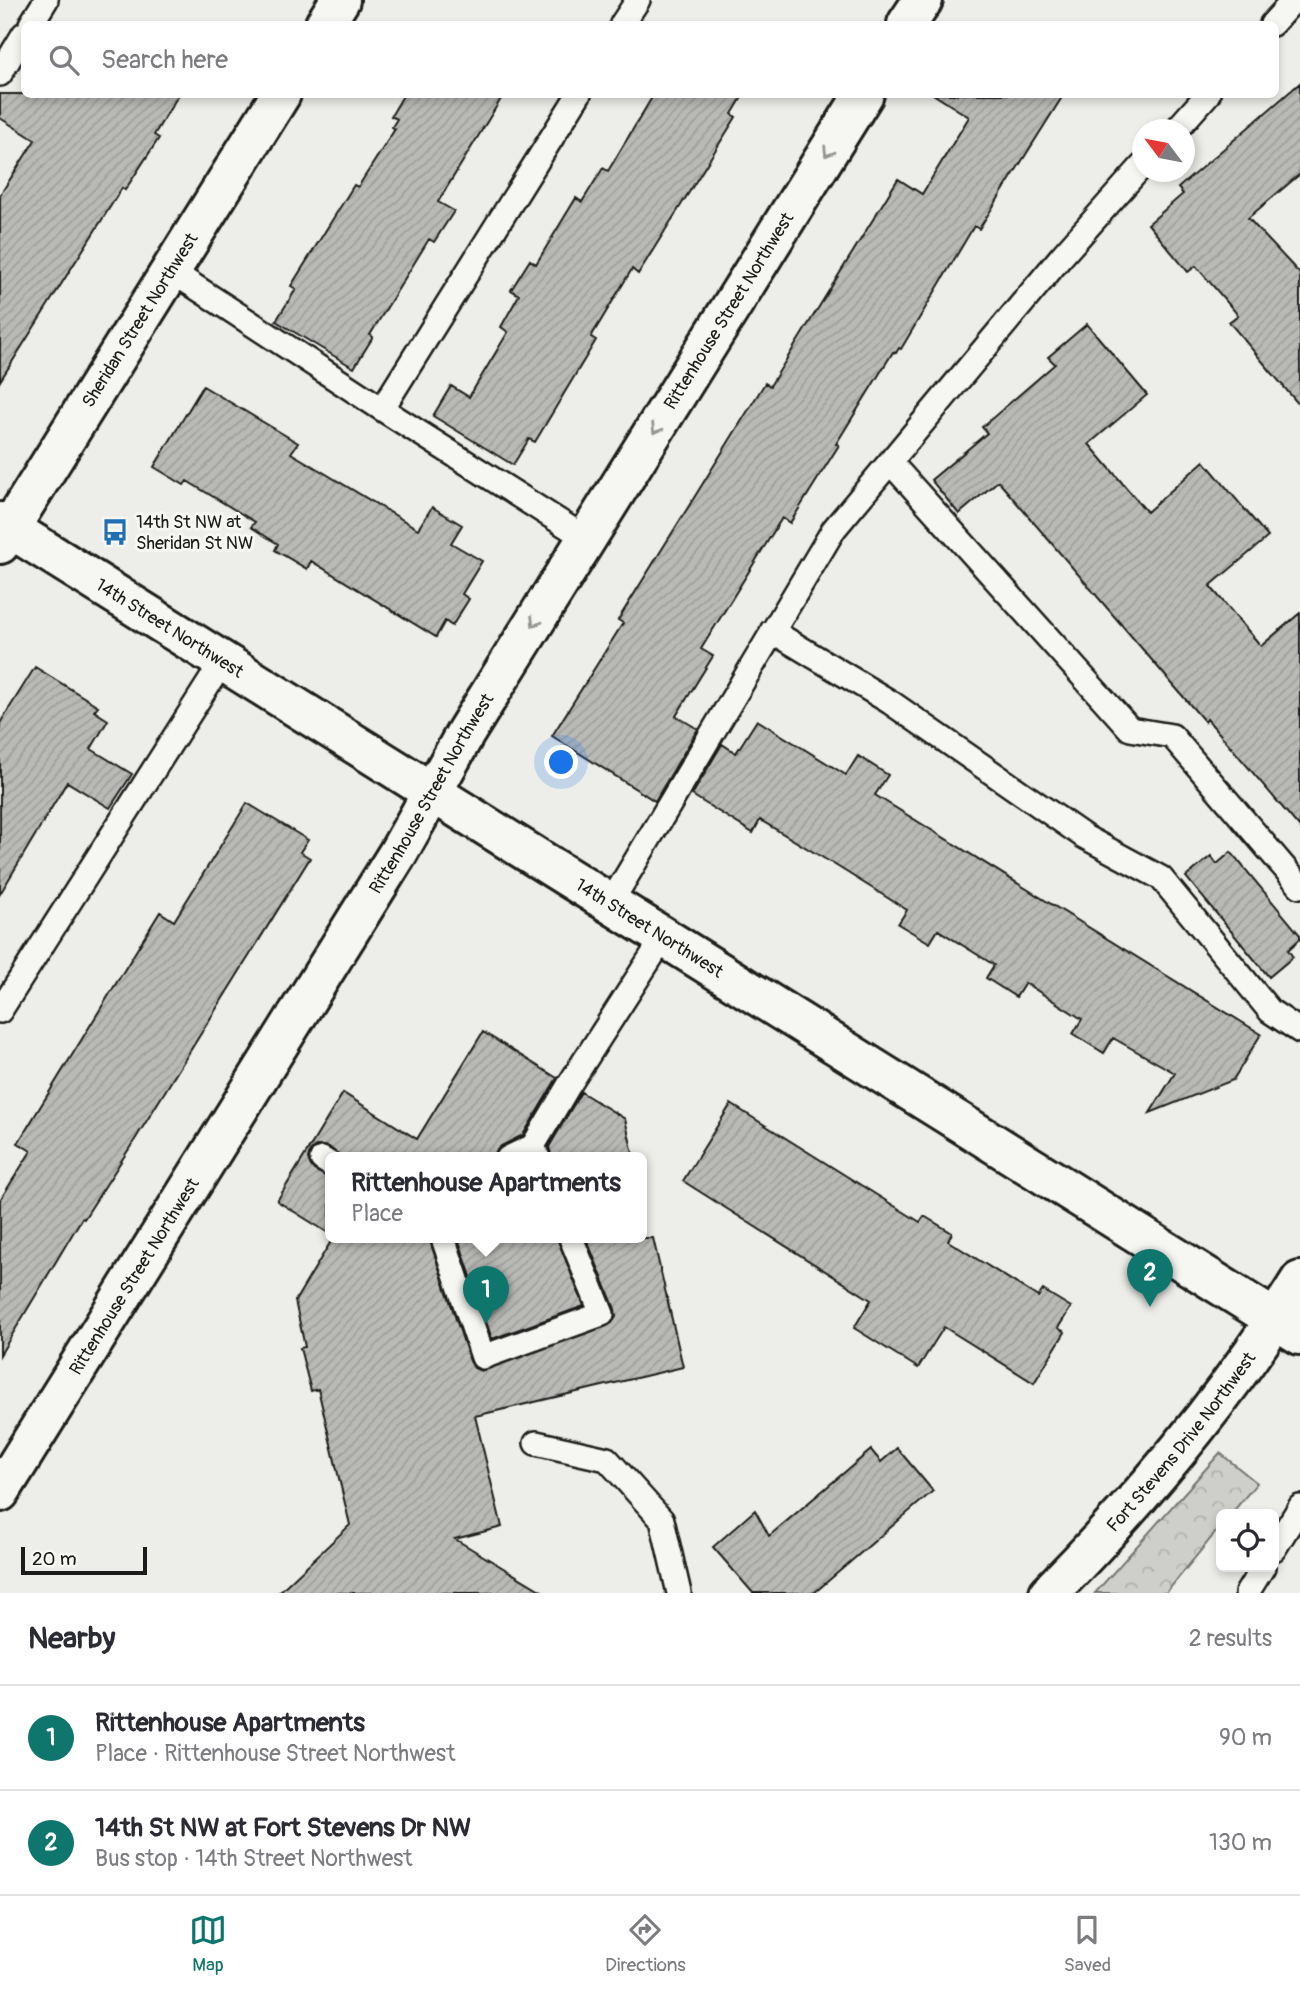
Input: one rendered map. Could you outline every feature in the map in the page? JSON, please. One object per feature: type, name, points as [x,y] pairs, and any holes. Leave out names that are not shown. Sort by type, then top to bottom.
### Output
[{"type":"street","points":[[327,21],[340,0]]},
{"type":"street","points":[[909,21],[923,0]]},
{"type":"street","name":"Sheridan Street Northwest","points":[[3,532],[279,98]]},
{"type":"street","name":"Rittenhouse Street Northwest","points":[[0,1492],[398,853],[466,732],[862,98]]},
{"type":"street","name":"14th Street Northwest","points":[[3,532],[223,662],[1288,1327]]},
{"type":"street","name":"Fort Stevens Drive Northwest","points":[[1049,1593],[1163,1468],[1232,1382],[1288,1327],[1300,1281]]},
{"type":"lane","points":[[33,21],[46,0]]},
{"type":"lane","points":[[624,21],[638,0]]},
{"type":"lane","points":[[1275,21],[1294,0]]},
{"type":"lane","points":[[0,74],[21,39]]},
{"type":"lane","points":[[382,409],[576,98]]},
{"type":"lane","points":[[1186,119],[1204,98]]},
{"type":"lane","points":[[610,904],[834,529],[1061,257],[1132,178]]},
{"type":"lane","points":[[171,271],[587,539]]},
{"type":"lane","points":[[890,462],[1130,729],[1172,736],[1300,886]]},
{"type":"lane","points":[[772,631],[890,702],[1085,837],[1161,878],[1270,1011],[1300,1031]]},
{"type":"lane","points":[[0,1011],[223,662]]},
{"type":"lane","points":[[536,1152],[569,1085],[664,937]]},
{"type":"lane","points":[[445,1243],[483,1357],[602,1314],[573,1243]]},
{"type":"lane","points":[[537,1443],[607,1459],[662,1520],[680,1593]]},
{"type":"lane","points":[[1279,1541],[1300,1507]]},
{"type":"lane","points":[[1247,1593],[1260,1572]]},
{"type":"green space","points":[[1220,1453],[1257,1483],[1235,1509],[1216,1509],[1216,1532],[1166,1593],[1095,1593]]},
{"type":"building","points":[[1300,83],[1300,174],[1248,218],[1300,274],[1300,406],[1229,322],[1238,315],[1196,266],[1188,272],[1148,224],[1183,194],[1178,188],[1185,182],[1195,182],[1195,173]]},
{"type":"building","points":[[0,94],[21,94],[21,98],[177,98],[154,135],[159,138],[125,190],[122,188],[0,381],[0,195],[35,140],[0,118]]},
{"type":"building","points":[[402,98],[502,98],[438,202],[454,211],[434,242],[429,239],[370,335],[373,337],[354,368],[276,321],[296,289],[291,286],[354,185],[358,187],[395,129],[392,127],[397,119],[391,116]]},
{"type":"building","points":[[652,98],[742,98],[732,114],[736,117],[638,274],[632,269],[591,337],[596,340],[535,442],[529,439],[513,465],[433,416],[451,386],[469,397],[508,332],[501,327],[519,295],[511,290],[530,260],[536,264],[576,198],[582,202],[603,168],[608,171]]},
{"type":"building","points":[[939,98],[1061,98],[979,229],[974,226],[901,349],[893,352],[790,523],[782,518],[701,649],[713,656],[676,716],[698,729],[655,801],[552,736],[623,623],[618,620],[765,383],[770,386],[898,179],[922,194],[969,117]]},
{"type":"building","points":[[1087,324],[1147,395],[1089,444],[1147,512],[1204,461],[1268,537],[1210,586],[1261,646],[1300,613],[1300,828],[998,481],[959,514],[931,480],[987,433],[982,427],[1055,364],[1048,357]]},
{"type":"building","points":[[203,386],[298,443],[291,453],[418,529],[432,507],[462,525],[451,543],[482,561],[462,594],[469,599],[452,626],[445,621],[436,637],[311,561],[307,569],[275,550],[278,544],[251,527],[255,522],[187,481],[184,485],[154,467]]},
{"type":"building","points":[[35,667],[98,706],[94,711],[108,720],[91,749],[132,774],[110,808],[67,782],[0,894],[0,723]]},
{"type":"building","points":[[757,720],[846,775],[858,756],[888,775],[875,795],[1261,1034],[1233,1080],[1150,1113],[1175,1073],[1113,1038],[1104,1053],[1073,1034],[1082,1019],[1025,983],[1016,997],[986,978],[994,965],[938,930],[930,943],[898,924],[907,910],[835,865],[760,820],[753,833],[692,795],[722,744],[736,753]]},
{"type":"building","points":[[247,803],[308,840],[300,852],[310,858],[136,1138],[84,1219],[82,1218],[0,1355],[0,1200],[31,1151],[18,1143],[160,912],[174,921]]},
{"type":"building","points":[[1231,852],[1300,935],[1300,939],[1288,950],[1293,957],[1269,977],[1186,877],[1211,856],[1217,864]]},
{"type":"building","points":[[483,1032],[557,1078],[523,1135],[501,1146],[496,1152],[335,1152],[329,1147],[316,1146],[308,1159],[314,1170],[325,1176],[325,1231],[277,1201],[343,1093],[417,1139]]},
{"type":"building","points":[[581,1092],[625,1119],[633,1152],[550,1152],[549,1147]]},
{"type":"building","points":[[731,1104],[920,1222],[924,1216],[952,1233],[948,1241],[1038,1297],[1043,1290],[1071,1307],[1058,1328],[1065,1332],[1034,1383],[944,1327],[918,1368],[854,1328],[871,1300],[683,1181]]},
{"type":"building","points":[[647,1238],[653,1238],[683,1367],[475,1416],[502,1527],[455,1539],[545,1593],[278,1593],[350,1525],[318,1389],[311,1391],[300,1348],[305,1347],[295,1301],[330,1243],[431,1243],[470,1361],[474,1368],[481,1371],[612,1323],[616,1317],[615,1309],[588,1243],[647,1243]]},
{"type":"building","points":[[460,1243],[559,1243],[584,1306],[492,1339]]},
{"type":"building","points":[[897,1448],[933,1491],[814,1593],[753,1593],[713,1547],[755,1510],[769,1536],[871,1450],[881,1462]]},
{"type":"place","name":"14th St NW at Sheridan St NW","points":[[115,532]]},
{"type":"place","name":"14th St NW at Fort Stevens Dr NW","points":[[1150,1307]]},
{"type":"place","name":"Rittenhouse Apartments","points":[[486,1324]]}]
